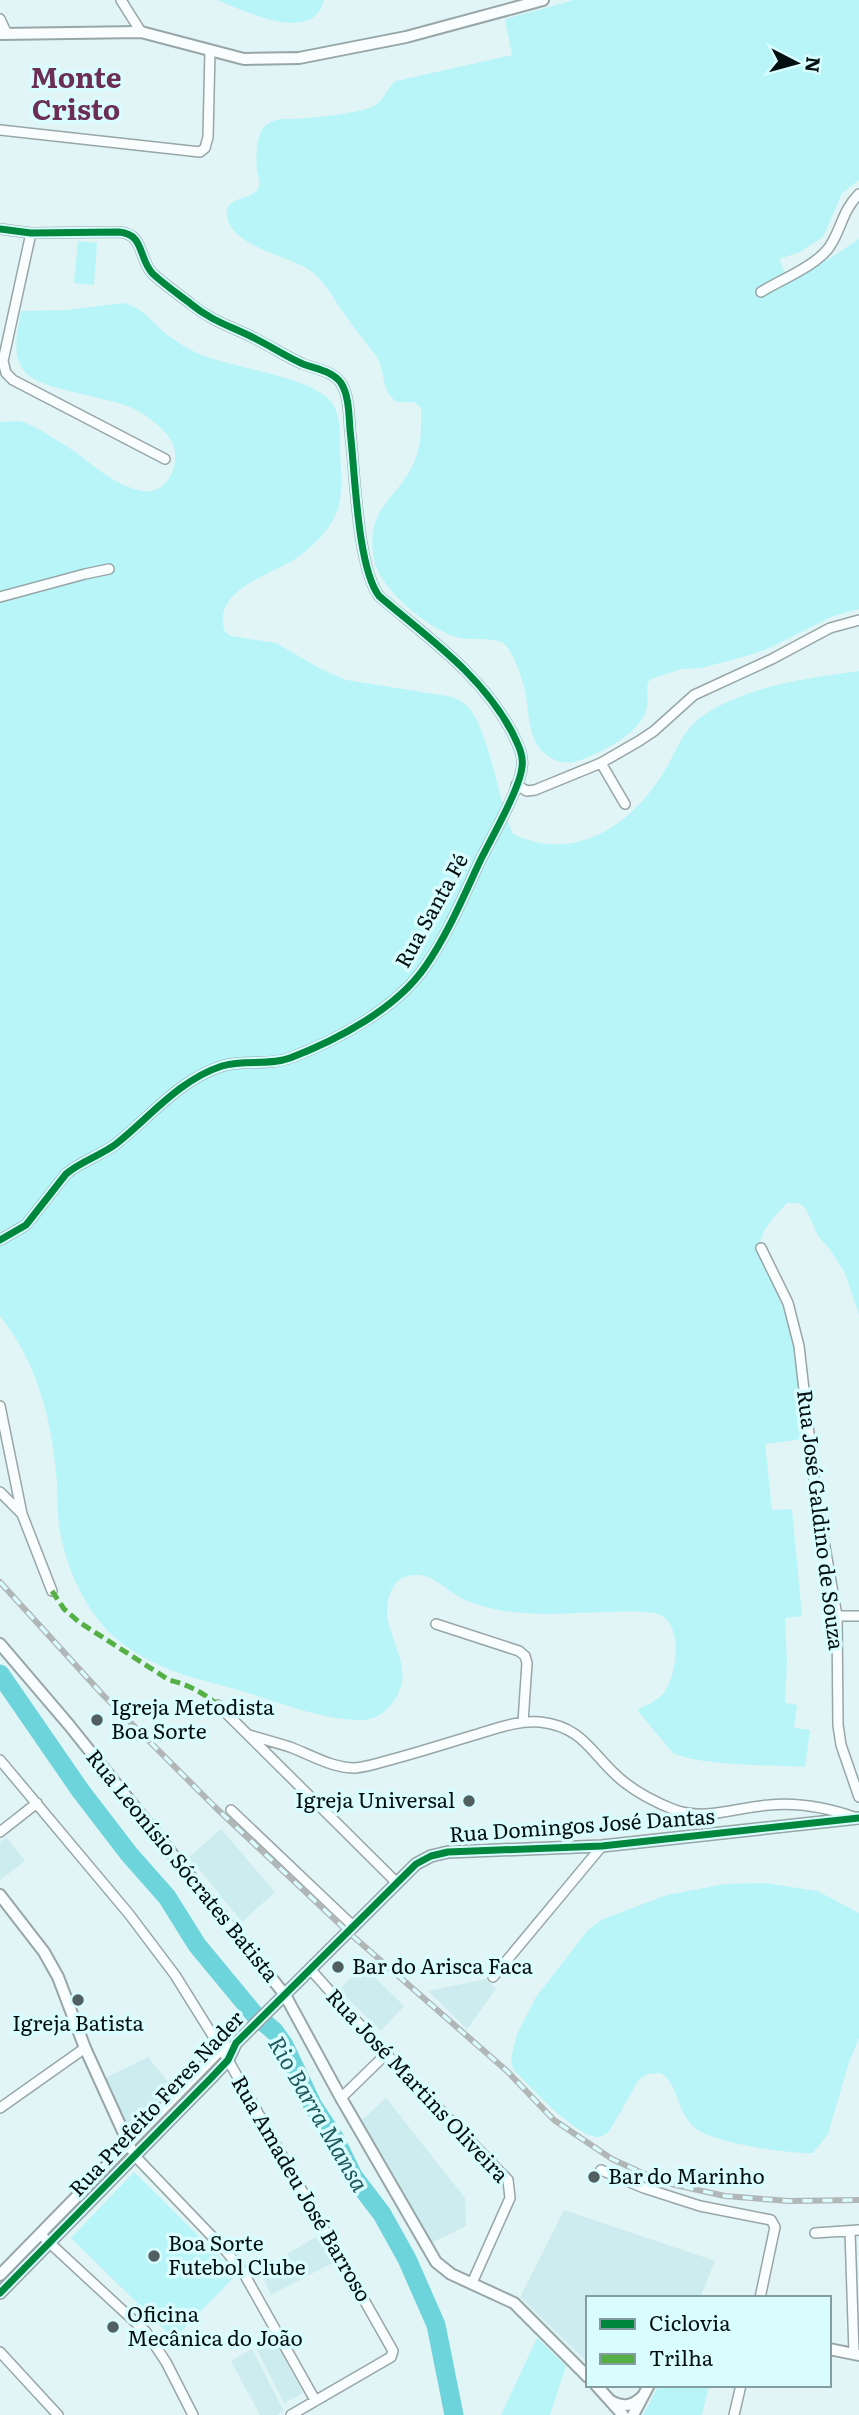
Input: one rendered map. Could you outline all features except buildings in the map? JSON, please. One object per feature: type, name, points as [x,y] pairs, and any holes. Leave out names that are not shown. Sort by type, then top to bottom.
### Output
[{"type":"street","points":[[121,0],[141,32]]},
{"type":"street","points":[[0,19],[3,33],[141,32],[244,59],[299,58],[406,37],[543,0]]},
{"type":"street","points":[[0,130],[200,152],[207,145],[208,137],[210,50]]},
{"type":"street","points":[[761,292],[826,252],[836,236],[846,208],[859,194]]},
{"type":"street","points":[[0,229],[31,233],[2,357],[3,368],[10,378],[165,460]]},
{"type":"street","name":"Rua Santa Fé","points":[[0,1240],[26,1225],[74,1167],[114,1146],[160,1103],[183,1087],[222,1066],[272,1063],[289,1058],[351,1028],[400,996],[426,967],[442,938],[516,785],[523,764],[521,752],[493,701],[474,677],[379,596],[370,582],[364,559],[350,422],[339,380],[201,313],[151,271],[137,240],[130,234],[31,233]]},
{"type":"street","points":[[0,597],[109,569]]},
{"type":"street","points":[[516,785],[527,791],[535,790],[601,762],[654,731],[694,695],[772,659],[830,628],[859,620]]},
{"type":"street","points":[[601,762],[625,804]]},
{"type":"street","name":"Rua José Galdino de Souza","points":[[761,1248],[788,1303],[797,1335],[816,1495],[837,1616],[838,1725],[841,1745],[859,1797]]},
{"type":"street","points":[[0,1406],[22,1514],[52,1591]]},
{"type":"street","points":[[16,1484],[0,1492],[22,1514]]},
{"type":"street","points":[[837,1616],[859,1616]]},
{"type":"street","points":[[436,1624],[519,1651],[525,1656],[527,1663],[523,1722]]},
{"type":"street","name":"Rua Leonísio Sócrates Batista","points":[[0,1644],[69,1725],[285,1995],[436,2262],[446,2272],[514,2303],[586,2375]]},
{"type":"street","points":[[218,1705],[396,1882]]},
{"type":"street","points":[[249,1735],[327,1762],[354,1768],[399,1758],[523,1722],[541,1723],[572,1731],[593,1748],[624,1782],[677,1811],[718,1814],[769,1805],[806,1806],[833,1809],[858,1818]]},
{"type":"street","points":[[0,1760],[130,1914],[230,2046]]},
{"type":"street","points":[[0,1832],[37,1803]]},
{"type":"street","points":[[231,1810],[352,1925]]},
{"type":"street","name":"Rua Domingos José Dantas","points":[[311,1970],[396,1882],[416,1864],[431,1856],[448,1852],[602,1846],[858,1818]]},
{"type":"street","points":[[493,1978],[602,1846]]},
{"type":"street","points":[[0,1895],[44,1952],[58,1977],[85,2048],[135,2156],[243,2272],[315,2400],[291,2415]]},
{"type":"street","name":"Rua Prefeito Feres Nader","points":[[0,2275],[128,2144],[311,1970]]},
{"type":"street","name":"Rua José Martins Oliveira","points":[[311,1970],[386,2054],[510,2183],[510,2198],[472,2283]]},
{"type":"street","name":"Rua Prefeito Feres Nader","points":[[0,2293],[228,2060],[230,2046]]},
{"type":"street","points":[[0,2108],[85,2048]]},
{"type":"street","points":[[341,2098],[386,2054]]},
{"type":"street","name":"Rua Amadeu José Barroso","points":[[228,2060],[393,2354],[315,2400]]},
{"type":"street","points":[[601,2170],[644,2188],[701,2206],[768,2219],[774,2223],[760,2296]]},
{"type":"street","points":[[816,2232],[855,2230],[857,2354],[831,2349]]},
{"type":"street","points":[[40,2234],[146,2332],[166,2361],[193,2415]]},
{"type":"street","points":[[0,2352],[58,2415]]},
{"type":"street","points":[[598,2387],[621,2415]]},
{"type":"street","points":[[634,2415],[648,2387]]},
{"type":"street","points":[[734,2415],[741,2387]]},
{"type":"street","points":[[610,2400],[629,2406],[643,2396]]},
{"type":"shaded area","points":[[217,0],[324,0],[317,13],[307,21],[293,23],[260,17]]},
{"type":"shaded area","points":[[574,0],[859,0],[859,180],[842,193],[823,237],[800,252],[779,259],[786,275],[829,259],[859,239],[859,609],[833,616],[750,655],[701,668],[682,669],[650,679],[646,710],[634,729],[622,739],[582,760],[560,762],[543,752],[534,739],[522,679],[509,649],[499,641],[456,637],[432,625],[406,606],[378,571],[372,541],[374,527],[378,515],[415,460],[420,441],[421,408],[414,402],[397,402],[388,392],[377,357],[319,279],[299,264],[238,235],[230,226],[227,209],[235,201],[252,194],[259,186],[257,151],[259,136],[266,125],[277,120],[359,111],[376,105],[396,81],[512,55],[505,19]]},
{"type":"shaded area","points":[[78,241],[97,243],[94,285],[74,283]]},
{"type":"shaded area","points":[[123,303],[141,311],[165,333],[193,351],[311,388],[325,396],[334,406],[338,417],[341,485],[340,501],[332,522],[301,555],[258,578],[234,595],[226,606],[223,618],[225,632],[231,636],[276,643],[346,680],[447,696],[462,702],[474,715],[481,729],[513,834],[536,842],[559,844],[601,834],[637,807],[665,770],[685,735],[701,717],[737,697],[757,690],[859,671],[859,1315],[845,1273],[818,1236],[806,1209],[799,1203],[787,1203],[763,1233],[758,1247],[758,1255],[787,1319],[800,1390],[803,1439],[765,1444],[772,1510],[792,1509],[802,1616],[785,1618],[785,1703],[797,1705],[794,1728],[810,1730],[805,1767],[718,1763],[673,1753],[637,1710],[665,1691],[673,1671],[676,1647],[671,1625],[655,1613],[548,1614],[506,1611],[467,1601],[428,1577],[405,1577],[393,1587],[387,1606],[388,1621],[401,1665],[402,1680],[398,1695],[378,1716],[348,1720],[303,1710],[170,1670],[150,1661],[133,1651],[103,1626],[76,1582],[60,1529],[54,1452],[46,1410],[32,1370],[13,1333],[0,1316],[0,422],[20,421],[33,426],[106,475],[133,489],[152,491],[166,483],[174,467],[175,450],[169,437],[155,422],[121,404],[61,389],[35,379],[26,373],[18,359],[16,343],[21,311],[67,310]]},
{"type":"shaded area","points":[[221,1829],[275,1892],[242,1922],[189,1857]]},
{"type":"shaded area","points":[[6,1837],[25,1861],[0,1880],[0,1842]]},
{"type":"shaded area","points":[[765,1883],[817,1891],[859,1913],[859,2038],[849,2062],[828,2134],[813,2153],[752,2146],[704,2133],[694,2127],[684,2114],[674,2089],[661,2073],[648,2074],[639,2079],[610,2130],[596,2137],[564,2119],[515,2071],[511,2063],[517,2034],[536,1997],[588,1930],[603,1919],[667,1895],[725,1884]]},
{"type":"shaded area","points":[[362,1965],[404,2006],[381,2031],[339,1990]]},
{"type":"shaded area","points":[[486,1979],[496,1989],[467,2029],[428,1991]]},
{"type":"shaded area","points":[[148,2057],[175,2090],[137,2126],[128,2127],[105,2078]]},
{"type":"shaded area","points":[[386,2098],[465,2198],[466,2226],[431,2243],[361,2121]]},
{"type":"shaded area","name":"Boa Sorte Futebol Clube","points":[[134,2172],[237,2274],[174,2339],[71,2238]]},
{"type":"shaded area","points":[[564,2210],[715,2261],[701,2296],[586,2296],[586,2361],[520,2297]]},
{"type":"shaded area","points":[[321,2234],[334,2262],[271,2295],[262,2276],[290,2261],[287,2254]]},
{"type":"shaded area","points":[[537,2338],[566,2366],[550,2415],[501,2415]]},
{"type":"shaded area","points":[[274,2339],[303,2393],[284,2403],[256,2348]]},
{"type":"shaded area","points":[[252,2349],[284,2411],[277,2415],[260,2415],[231,2361]]},
{"type":"shaded area","points":[[658,2387],[709,2387],[702,2415],[643,2415]]},
{"type":"waterway","name":"Rio Barra Mansa","points":[[0,1674],[80,1790],[129,1854],[167,1897],[197,1945],[254,2014],[274,2031],[284,2045],[313,2106],[335,2139],[353,2176],[382,2214],[407,2259],[436,2325],[454,2415]]},
{"type":"railway","points":[[0,1582],[103,1695],[215,1807],[347,1931],[507,2071],[554,2120],[612,2159],[662,2182],[725,2196],[789,2201],[859,2200]]},
{"type":"marked path","points":[[52,1591],[64,1609],[79,1622],[169,1680],[195,1690],[218,1705]]},
{"type":"cycle path","points":[[0,229],[31,233],[127,234],[137,242],[153,274],[199,310],[297,361],[338,379],[347,399],[361,541],[372,582],[379,596],[452,658],[485,692],[512,732],[522,758],[520,776],[511,800],[448,928],[425,967],[398,996],[364,1022],[308,1051],[282,1060],[222,1066],[192,1080],[116,1144],[66,1174],[26,1225],[0,1240]]},
{"type":"cycle path","points":[[0,2293],[212,2077],[228,2060],[236,2043],[416,1864],[431,1856],[448,1852],[602,1846],[859,1818]]},
{"type":"place","name":"Igreja Metodista Boa Sorte","points":[[97,1720]]},
{"type":"place","name":"Igreja Universal","points":[[469,1801]]},
{"type":"place","name":"Bar do Arisca Faca","points":[[338,1967]]},
{"type":"place","name":"Igreja Batista","points":[[78,2000]]},
{"type":"place","name":"Bar do Marinho","points":[[594,2177]]},
{"type":"place","name":"Boa Sorte Futebol Clube","points":[[154,2256]]},
{"type":"place","name":"Oficina Mecânica do João","points":[[113,2327]]},
{"type":"district","name":"Monte Cristo","points":[[76,94]]}]
